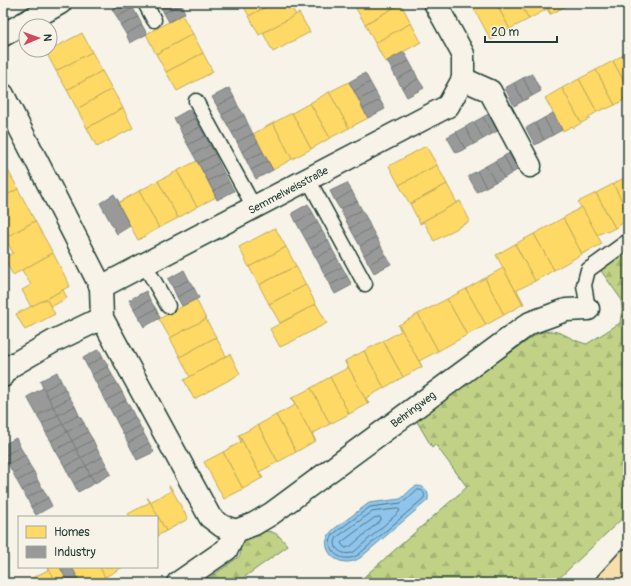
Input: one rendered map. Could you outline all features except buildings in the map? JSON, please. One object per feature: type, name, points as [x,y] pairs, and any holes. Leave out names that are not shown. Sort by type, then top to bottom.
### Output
[{"type":"highway","points":[[607,583],[628,560]]},
{"type":"highway","points":[[622,583],[628,578]]},
{"type":"street","points":[[3,35],[60,3]]},
{"type":"street","points":[[435,3],[462,54],[463,79],[490,91],[530,166]]},
{"type":"street","name":"Semmelweisstraße","points":[[101,287],[448,106],[463,79]]},
{"type":"street","points":[[3,95],[101,287],[102,318],[210,517],[222,526],[236,531],[227,549],[178,583]]},
{"type":"street","name":"Behringweg","points":[[236,531],[254,524],[271,514],[530,323],[566,310],[588,309]]},
{"type":"street","points":[[3,376],[9,367],[54,341],[102,318]]},
{"type":"lane","points":[[145,3],[154,20]]},
{"type":"lane","points":[[196,101],[254,207]]},
{"type":"lane","points":[[308,179],[365,284]]},
{"type":"lane","name":"Behringweg","points":[[588,309],[584,285],[588,270],[628,241]]},
{"type":"lane","points":[[145,264],[168,306]]},
{"type":"green space","points":[[628,247],[628,513],[554,583],[357,583],[467,487],[435,444],[432,447],[416,420],[537,334],[552,331],[558,332],[587,344],[620,323],[622,310],[621,299],[599,268]]},
{"type":"green space","points":[[264,531],[275,533],[288,546],[236,583],[202,583],[240,556],[241,540]]},
{"type":"water","points":[[417,486],[425,488],[428,494],[428,500],[360,558],[344,562],[331,555],[327,543],[328,536],[334,529],[369,503],[400,499],[412,488]]}]
